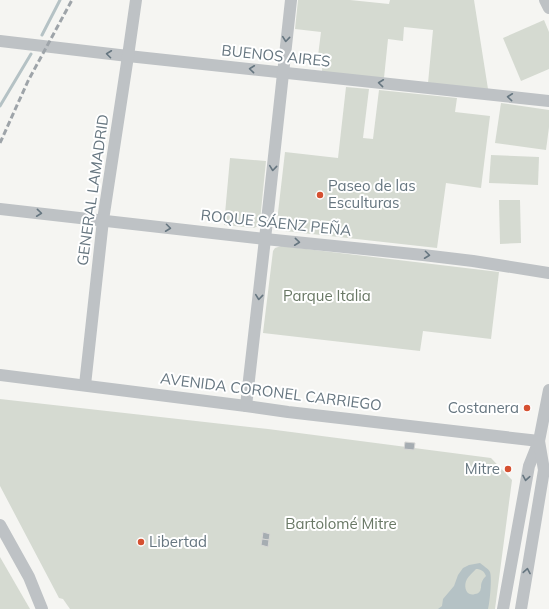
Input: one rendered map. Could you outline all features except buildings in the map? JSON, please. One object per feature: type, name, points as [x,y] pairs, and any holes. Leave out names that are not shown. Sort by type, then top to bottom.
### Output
[{"type":"street","name":"GENERAL LAMADRID","points":[[85,385],[104,220],[136,0]]},
{"type":"street","points":[[246,406],[290,0]]},
{"type":"street","points":[[545,0],[549,8]]},
{"type":"street","name":"BUENOS AIRES","points":[[0,41],[549,101]]},
{"type":"street","name":"ROQUE SÁENZ PEÑA","points":[[0,209],[473,261],[549,273]]},
{"type":"street","name":"AVENIDA CORONEL CARRIEGO","points":[[0,375],[295,413],[539,441]]},
{"type":"street","points":[[503,609],[529,466],[539,441],[549,390]]},
{"type":"street","points":[[521,609],[544,470],[539,441]]},
{"type":"street","points":[[0,525],[29,577],[42,609]]},
{"type":"green space","points":[[298,0],[350,0],[389,4],[390,0],[474,0],[488,89],[428,83],[433,30],[404,27],[403,41],[388,39],[384,78],[322,72],[323,56],[318,56],[321,32],[295,29]]},
{"type":"green space","points":[[544,20],[549,32],[549,69],[521,81],[503,38]]},
{"type":"green space","points":[[346,87],[369,89],[363,138],[373,139],[379,90],[457,98],[455,112],[490,116],[481,188],[446,183],[437,248],[276,230],[285,152],[338,158]]},
{"type":"green space","points":[[501,103],[549,110],[549,127],[546,150],[495,143]]},
{"type":"green space","points":[[491,155],[539,157],[538,185],[489,183]]},
{"type":"green space","points":[[230,158],[266,161],[260,221],[258,226],[254,228],[224,225]]},
{"type":"green space","points":[[499,200],[520,200],[521,243],[500,244]]},
{"type":"green space","name":"Parque Italia","points":[[281,246],[499,272],[491,339],[423,331],[420,351],[263,333],[273,251],[275,248]]},
{"type":"green space","name":"Bartolomé Mitre","points":[[0,399],[268,429],[491,458],[512,480],[495,609],[70,609],[63,599],[59,598],[0,486]]},
{"type":"green space","points":[[0,557],[30,609],[0,609]]},
{"type":"shaded area","points":[[480,563],[490,572],[491,579],[488,609],[438,609],[442,606],[443,599],[454,586],[458,575],[463,568]],"holes":[[[476,569],[481,570],[486,576],[482,582],[479,592],[472,595],[467,592],[465,585],[467,579]]]},
{"type":"waterway","points":[[42,35],[60,0]]},
{"type":"waterway","points":[[0,106],[31,54]]},
{"type":"railway","points":[[0,143],[28,81],[72,0]]},
{"type":"place","name":"Paseo de las Esculturas","points":[[320,195]]},
{"type":"place","name":"Costanera","points":[[527,408]]},
{"type":"place","name":"Mitre","points":[[508,469]]},
{"type":"place","name":"Libertad","points":[[141,542]]}]
